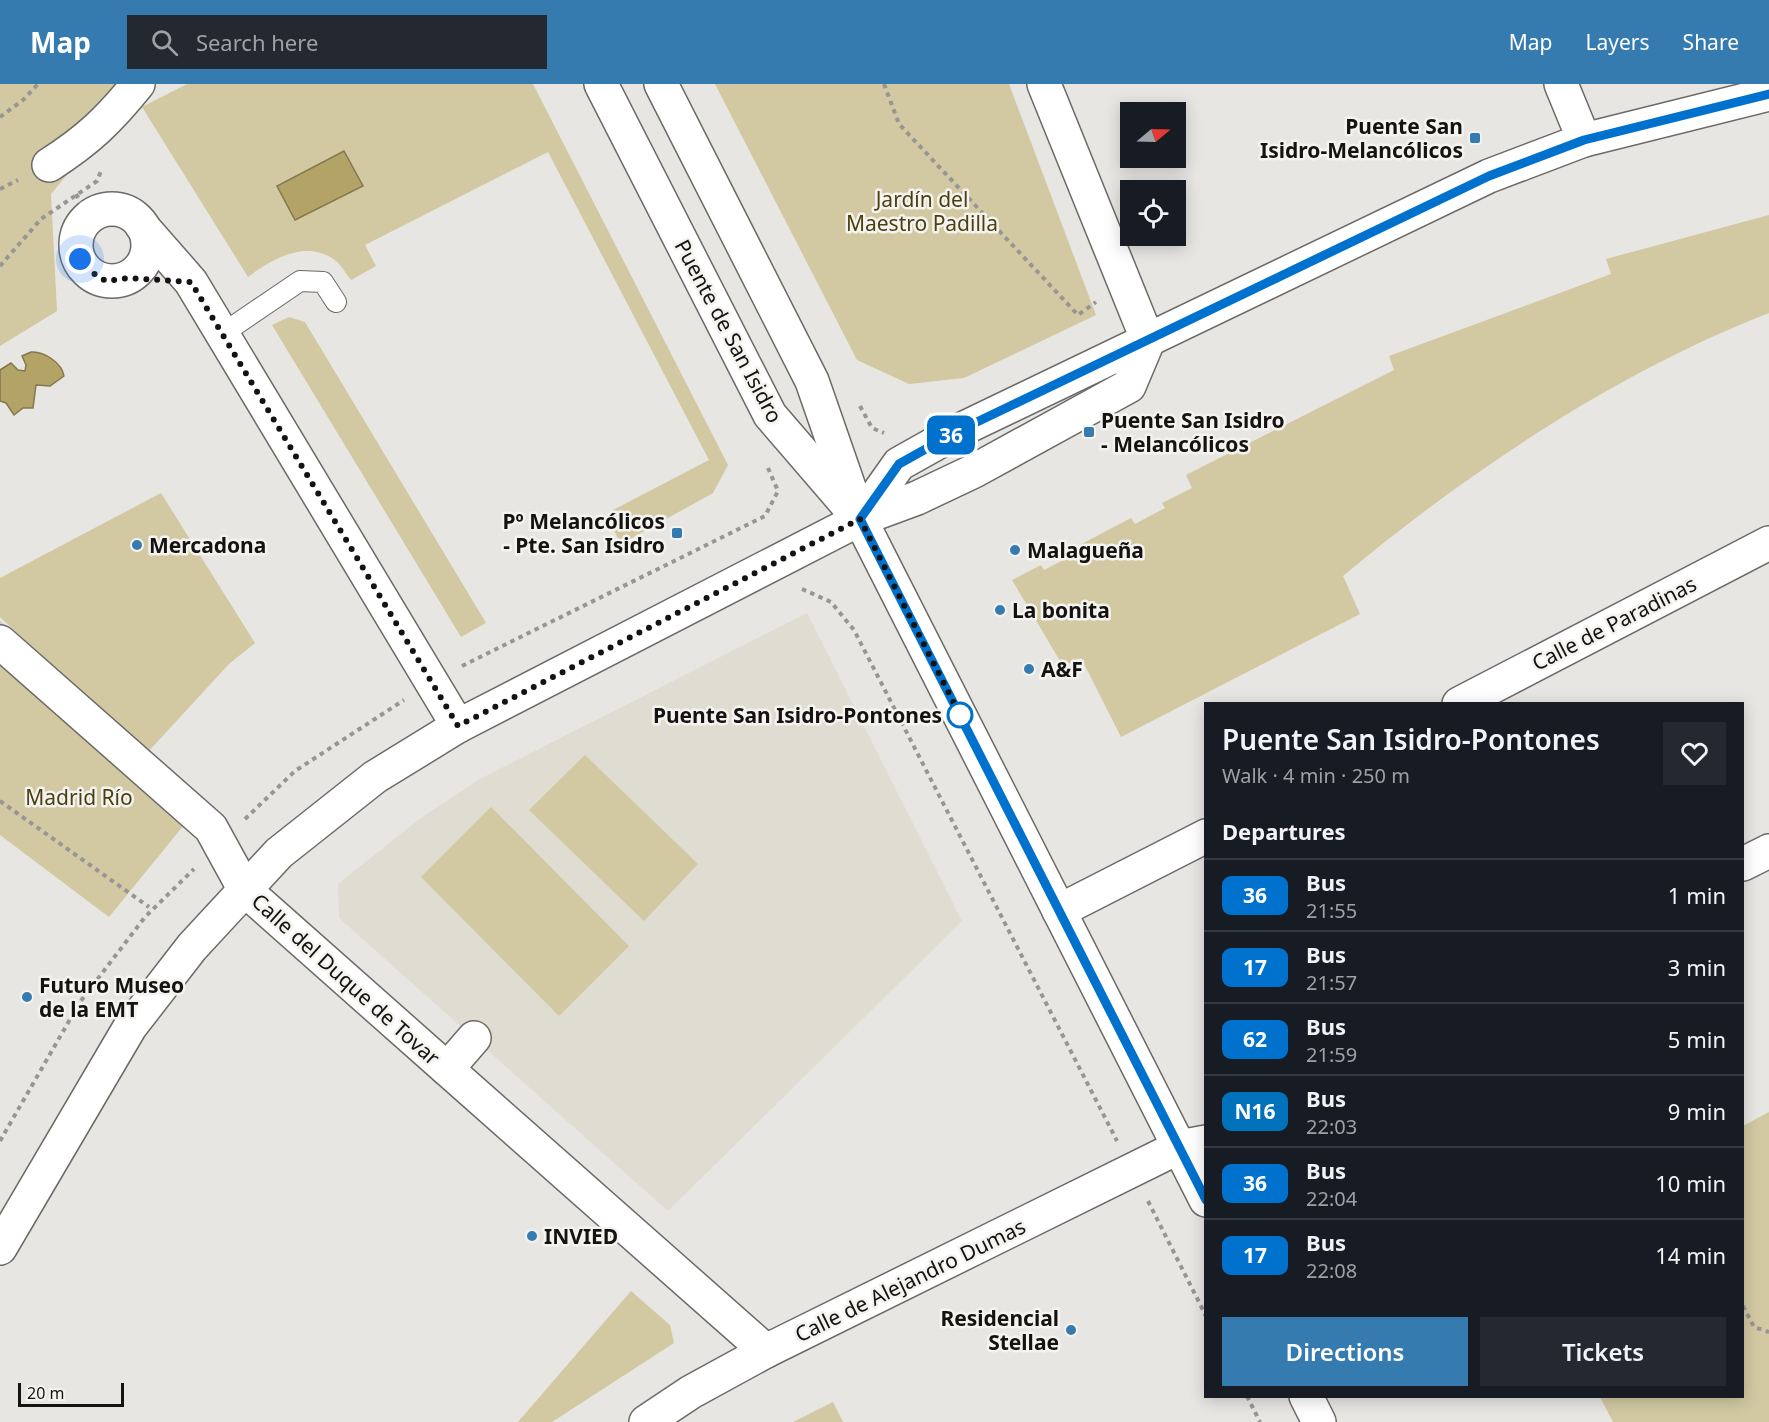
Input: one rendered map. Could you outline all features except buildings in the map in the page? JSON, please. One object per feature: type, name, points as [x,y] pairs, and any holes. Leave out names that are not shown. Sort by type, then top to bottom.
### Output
[{"type":"street","points":[[49,165],[78,147],[107,123],[138,84]]},
{"type":"street","name":"Puente de San Isidro","points":[[601,84],[764,405],[790,440],[860,519]]},
{"type":"street","points":[[662,84],[812,381],[860,519],[1059,911],[1193,1144],[1204,1191]]},
{"type":"street","points":[[0,1248],[130,1027],[192,947],[279,854],[375,777],[458,726],[860,519],[916,498],[974,471],[1129,386],[1148,341],[1044,84]]},
{"type":"street","points":[[1561,84],[1584,140]]},
{"type":"street","points":[[860,519],[899,464],[956,432],[1489,176],[1584,140],[1769,94]]},
{"type":"street","points":[[191,282],[128,278],[117,281],[94,277],[80,259],[78,236],[90,217],[101,211],[124,212],[142,226],[191,282],[458,726]]},
{"type":"street","points":[[128,278],[138,271],[148,249],[142,226]]},
{"type":"street","name":"Calle de Paradinas","points":[[1463,702],[1769,543]]},
{"type":"street","points":[[0,642],[211,828],[221,842],[245,890]]},
{"type":"street","points":[[1059,911],[1204,837]]},
{"type":"street","points":[[1744,864],[1769,851]]},
{"type":"street","name":"Calle del Duque de Tovar","points":[[245,890],[766,1351]]},
{"type":"street","name":"Calle del Duque de Tovar","points":[[447,1069],[474,1038]]},
{"type":"street","name":"Calle de Alejandro Dumas","points":[[646,1422],[691,1392],[766,1351],[1193,1144]]},
{"type":"street","points":[[1307,1398],[1319,1422]]},
{"type":"lane","points":[[222,334],[300,281],[323,282],[336,302]]},
{"type":"path","points":[[0,117],[23,100],[38,84]]},
{"type":"path","points":[[884,84],[899,124],[1077,315]]},
{"type":"path","points":[[0,189],[20,179]]},
{"type":"path","points":[[454,670],[765,516],[778,490],[766,464]]},
{"type":"path","points":[[803,591],[831,602],[854,630],[1118,1142]]},
{"type":"path","points":[[0,1141],[80,1002],[145,916],[294,771],[410,696]]},
{"type":"path","points":[[0,801],[149,907]]},
{"type":"path","points":[[1148,1200],[1204,1312]]},
{"type":"path","points":[[1744,1308],[1754,1327],[1769,1332]]},
{"type":"path","points":[[1248,1398],[1260,1422]]},
{"type":"shaded area","points":[[344,151],[363,186],[295,220],[277,186]]},
{"type":"shaded area","points":[[31,352],[52,359],[63,371],[64,376],[50,386],[36,385],[33,408],[23,408],[14,415],[6,403],[0,401],[0,370],[11,363],[18,370],[25,371],[26,365],[22,356]]},
{"type":"shaded area","points":[[807,613],[962,921],[668,1211],[339,918],[338,884],[422,817],[480,779]]},
{"type":"green space","points":[[0,84],[127,84],[87,151],[51,194],[57,311],[0,346]]},
{"type":"green space","points":[[187,84],[533,84],[728,465],[713,493],[621,544],[610,523],[617,520],[613,510],[709,460],[548,152],[365,245],[376,266],[351,280],[336,261],[325,254],[313,251],[302,251],[279,258],[248,277],[142,107]]},
{"type":"green space","name":"Jardín del Maestro Padilla","points":[[715,84],[1009,84],[1096,315],[964,378],[909,384],[857,360]]},
{"type":"green space","points":[[1769,215],[1769,313],[1712,337],[1600,395],[1493,462],[1441,499],[1343,576],[1360,614],[1121,737],[1081,658],[1063,666],[1012,580],[1041,565],[1044,570],[1075,554],[1072,549],[1131,518],[1135,524],[1165,508],[1162,503],[1192,488],[1186,475],[1394,370],[1389,356],[1611,274],[1606,259]]},
{"type":"green space","points":[[289,317],[305,322],[486,623],[461,637],[272,325]]},
{"type":"green space","points":[[161,493],[255,643],[229,664],[147,753],[0,617],[0,578]]},
{"type":"green space","name":"Madrid Río","points":[[0,621],[201,804],[109,917],[0,835]]},
{"type":"green space","points":[[585,755],[698,864],[644,921],[529,810]]},
{"type":"green space","points":[[491,807],[629,946],[559,1016],[421,877]]},
{"type":"green space","points":[[1769,1112],[1769,1422],[1613,1422],[1601,1398],[1744,1398],[1744,1125]]},
{"type":"green space","points":[[631,1291],[670,1325],[674,1343],[552,1422],[518,1422]]},
{"type":"green space","points":[[833,1402],[843,1422],[793,1422]]},
{"type":"bus line","name":"36","points":[[1204,1196],[860,519],[899,464],[956,432],[1489,176],[1584,140],[1769,94]]},
{"type":"place","name":"Puente San Isidro-Melancólicos","points":[[1475,138]]},
{"type":"place","name":"Puente San Isidro - Melancólicos","points":[[1089,432]]},
{"type":"place","name":"Pº Melancólicos - Pte. San Isidro","points":[[677,533]]},
{"type":"place","name":"Mercadona","points":[[137,545]]},
{"type":"place","name":"Malagueña","points":[[1015,550]]},
{"type":"place","name":"La bonita","points":[[1000,610]]},
{"type":"place","name":"A&F","points":[[1029,669]]},
{"type":"place","name":"Puente San Isidro-Pontones","points":[[960,715]]},
{"type":"place","name":"Futuro Museo de la EMT","points":[[27,997]]},
{"type":"place","name":"INVIED","points":[[532,1236]]},
{"type":"place","name":"Residencial Stellae","points":[[1071,1330]]},
{"type":"route","points":[[80,259],[94,277],[106,281],[128,278],[191,282],[458,726],[860,519],[960,715]]}]
